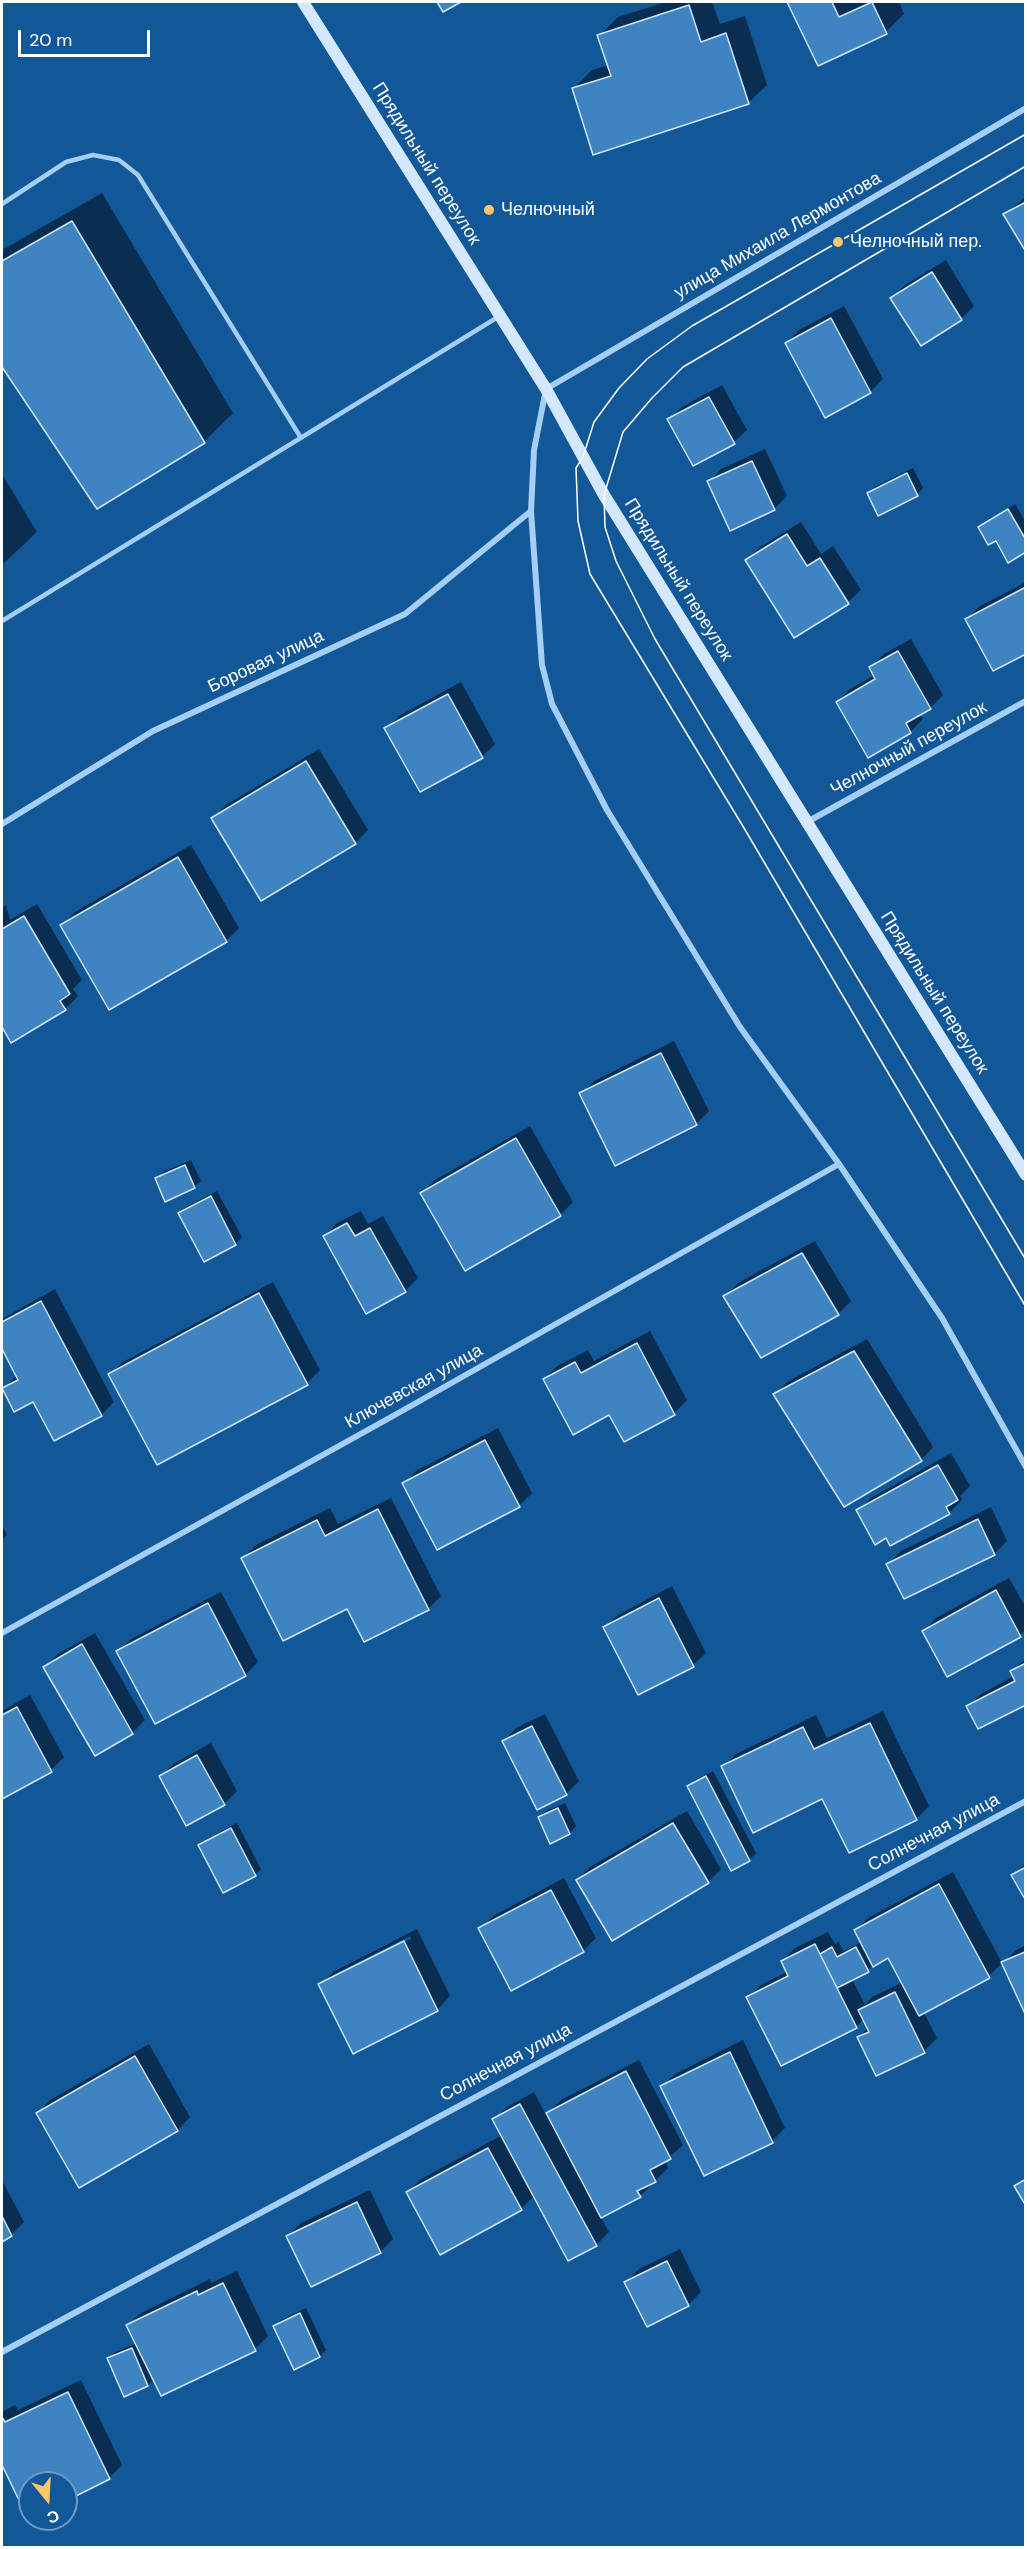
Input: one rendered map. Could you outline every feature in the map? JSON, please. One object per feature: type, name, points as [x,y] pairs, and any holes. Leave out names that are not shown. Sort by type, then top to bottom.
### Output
[{"type":"street","name":"Прядильный переулок","points":[[303,2],[546,389],[604,495],[1026,1175]]},
{"type":"street","name":"улица Михаила Лермонтова","points":[[546,389],[1026,108]]},
{"type":"street","points":[[546,389],[534,450],[531,511],[542,665],[552,704],[607,810],[740,1027],[839,1164],[942,1318],[1026,1467]]},
{"type":"street","name":"Боровая улица","points":[[2,824],[153,731],[405,614],[531,511]]},
{"type":"street","name":"Челночный переулок","points":[[807,822],[1026,701]]},
{"type":"street","name":"Ключевская улица","points":[[2,1633],[372,1428],[839,1164]]},
{"type":"street","name":"Солнечная улица","points":[[2,2352],[1026,1801]]},
{"type":"lane","points":[[2,204],[66,162],[93,154],[118,160],[132,170],[138,175],[302,438]]},
{"type":"lane","points":[[2,621],[501,316]]},
{"type":"building","points":[[437,2],[461,2],[443,12]]},
{"type":"building","points":[[787,2],[832,2],[839,17],[872,2],[887,34],[818,66]]},
{"type":"building","points":[[689,5],[701,42],[726,33],[749,104],[593,155],[572,88],[611,76],[597,35]]},
{"type":"building","points":[[1026,202],[1026,252],[1003,214]]},
{"type":"building","points":[[72,221],[205,443],[97,509],[2,367],[2,261]]},
{"type":"building","points":[[932,272],[962,320],[921,346],[890,298]]},
{"type":"building","points":[[831,318],[871,393],[825,418],[785,343]]},
{"type":"building","points":[[709,397],[735,444],[693,466],[667,419]]},
{"type":"building","points":[[752,461],[775,510],[730,531],[707,481]]},
{"type":"building","points":[[907,473],[918,496],[878,516],[867,493]]},
{"type":"building","points":[[1008,509],[1026,540],[1026,552],[1008,563],[996,541],[988,545],[978,527]]},
{"type":"building","points":[[787,534],[807,566],[820,558],[849,604],[794,638],[745,560]]},
{"type":"building","points":[[1024,588],[1026,591],[1026,654],[993,671],[965,619]]},
{"type":"building","points":[[898,651],[931,709],[906,723],[911,733],[868,758],[836,702],[875,679],[869,667]]},
{"type":"building","points":[[448,694],[483,758],[420,792],[384,728]]},
{"type":"building","points":[[306,761],[356,844],[261,901],[211,818]]},
{"type":"building","points":[[178,857],[227,942],[109,1010],[60,925]]},
{"type":"building","points":[[24,916],[70,994],[60,1001],[66,1010],[11,1043],[2,1027],[2,929]]},
{"type":"building","points":[[661,1053],[697,1125],[615,1166],[579,1093]]},
{"type":"building","points":[[516,1138],[561,1216],[465,1271],[420,1193]]},
{"type":"building","points":[[185,1165],[195,1188],[165,1202],[155,1178]]},
{"type":"building","points":[[211,1196],[236,1245],[204,1262],[178,1213]]},
{"type":"building","points":[[347,1223],[355,1236],[370,1228],[406,1292],[366,1314],[323,1236]]},
{"type":"building","points":[[802,1253],[839,1315],[761,1358],[723,1296]]},
{"type":"building","points":[[259,1293],[308,1385],[157,1465],[108,1374]]},
{"type":"building","points":[[41,1301],[102,1416],[54,1441],[33,1402],[14,1412],[2,1388],[18,1380],[2,1349],[2,1322]]},
{"type":"building","points":[[637,1343],[675,1415],[624,1442],[609,1415],[573,1435],[543,1379],[575,1362],[581,1373]]},
{"type":"building","points":[[854,1351],[922,1461],[844,1507],[773,1394]]},
{"type":"building","points":[[485,1440],[520,1507],[437,1550],[402,1483]]},
{"type":"building","points":[[938,1465],[958,1500],[946,1507],[950,1514],[890,1546],[886,1538],[875,1545],[856,1510]]},
{"type":"building","points":[[378,1509],[429,1610],[364,1642],[347,1609],[283,1641],[241,1558],[317,1520],[325,1536]]},
{"type":"building","points":[[978,1519],[995,1555],[904,1599],[886,1564]]},
{"type":"building","points":[[996,1590],[1021,1637],[947,1677],[922,1631]]},
{"type":"building","points":[[659,1598],[694,1667],[638,1695],[603,1627]]},
{"type":"building","points":[[208,1603],[246,1676],[155,1724],[116,1651]]},
{"type":"building","points":[[82,1644],[133,1734],[95,1756],[43,1667]]},
{"type":"building","points":[[1026,1663],[1026,1705],[978,1729],[966,1706],[1015,1681],[1010,1671]]},
{"type":"building","points":[[17,1707],[52,1772],[2,1799],[2,1715]]},
{"type":"building","points":[[870,1723],[917,1820],[849,1853],[822,1799],[753,1833],[721,1766],[803,1727],[814,1749]]},
{"type":"building","points":[[532,1726],[567,1795],[537,1810],[502,1741]]},
{"type":"building","points":[[197,1755],[225,1805],[186,1826],[159,1776]]},
{"type":"building","points":[[706,1776],[750,1861],[731,1871],[687,1786]]},
{"type":"building","points":[[558,1808],[570,1834],[550,1844],[538,1817]]},
{"type":"building","points":[[673,1823],[709,1883],[612,1941],[576,1880]]},
{"type":"building","points":[[231,1828],[256,1876],[223,1893],[198,1845]]},
{"type":"building","points":[[1026,1867],[1026,1901],[1011,1875]]},
{"type":"building","points":[[939,1884],[990,1978],[919,2016],[888,1958],[873,1967],[854,1930]]},
{"type":"building","points":[[551,1890],[584,1952],[511,1991],[478,1928]]},
{"type":"building","points":[[404,1941],[438,2011],[353,2054],[318,1984]]},
{"type":"building","points":[[815,1944],[857,2028],[781,2066],[746,1997],[788,1976],[781,1961]]},
{"type":"building","points":[[832,1947],[837,1957],[856,1947],[869,1972],[837,1988],[820,1954]]},
{"type":"building","points":[[1026,1952],[1026,2016],[1001,1962]]},
{"type":"building","points":[[895,1992],[925,2053],[876,2076],[857,2037],[869,2032],[858,2010]]},
{"type":"building","points":[[730,2052],[773,2143],[704,2176],[660,2086]]},
{"type":"building","points":[[135,2056],[178,2131],[79,2188],[36,2113]]},
{"type":"building","points":[[626,2071],[671,2159],[650,2170],[656,2182],[637,2191],[641,2197],[601,2218],[546,2113]]},
{"type":"building","points":[[520,2104],[597,2246],[568,2261],[492,2119]]},
{"type":"building","points":[[488,2148],[522,2210],[440,2255],[406,2192]]},
{"type":"building","points":[[1026,2179],[1026,2206],[1014,2186]]},
{"type":"building","points":[[357,2202],[381,2253],[311,2287],[286,2236]]},
{"type":"building","points":[[2,2216],[12,2236],[2,2242]]},
{"type":"building","points":[[667,2261],[689,2306],[647,2327],[624,2282]]},
{"type":"building","points":[[223,2283],[256,2351],[161,2396],[126,2325],[197,2291],[198,2295]]},
{"type":"building","points":[[300,2313],[320,2357],[294,2370],[273,2326]]},
{"type":"building","points":[[132,2348],[148,2386],[124,2397],[107,2358]]},
{"type":"building","points":[[68,2392],[110,2479],[78,2495],[78,2471],[18,2471],[18,2498],[2,2465],[2,2417],[5,2422]]},
{"type":"tram line","points":[[1026,134],[692,326],[647,359],[619,388],[594,422],[583,457],[576,468],[578,521],[590,574],[744,828],[1026,1307]]},
{"type":"tram line","points":[[1026,166],[683,367],[623,432],[604,495],[605,527],[616,561],[655,639],[1026,1260]]},
{"type":"place","name":"Челночный","points":[[489,210]]},
{"type":"place","name":"Челночный пер.","points":[[838,242]]}]
